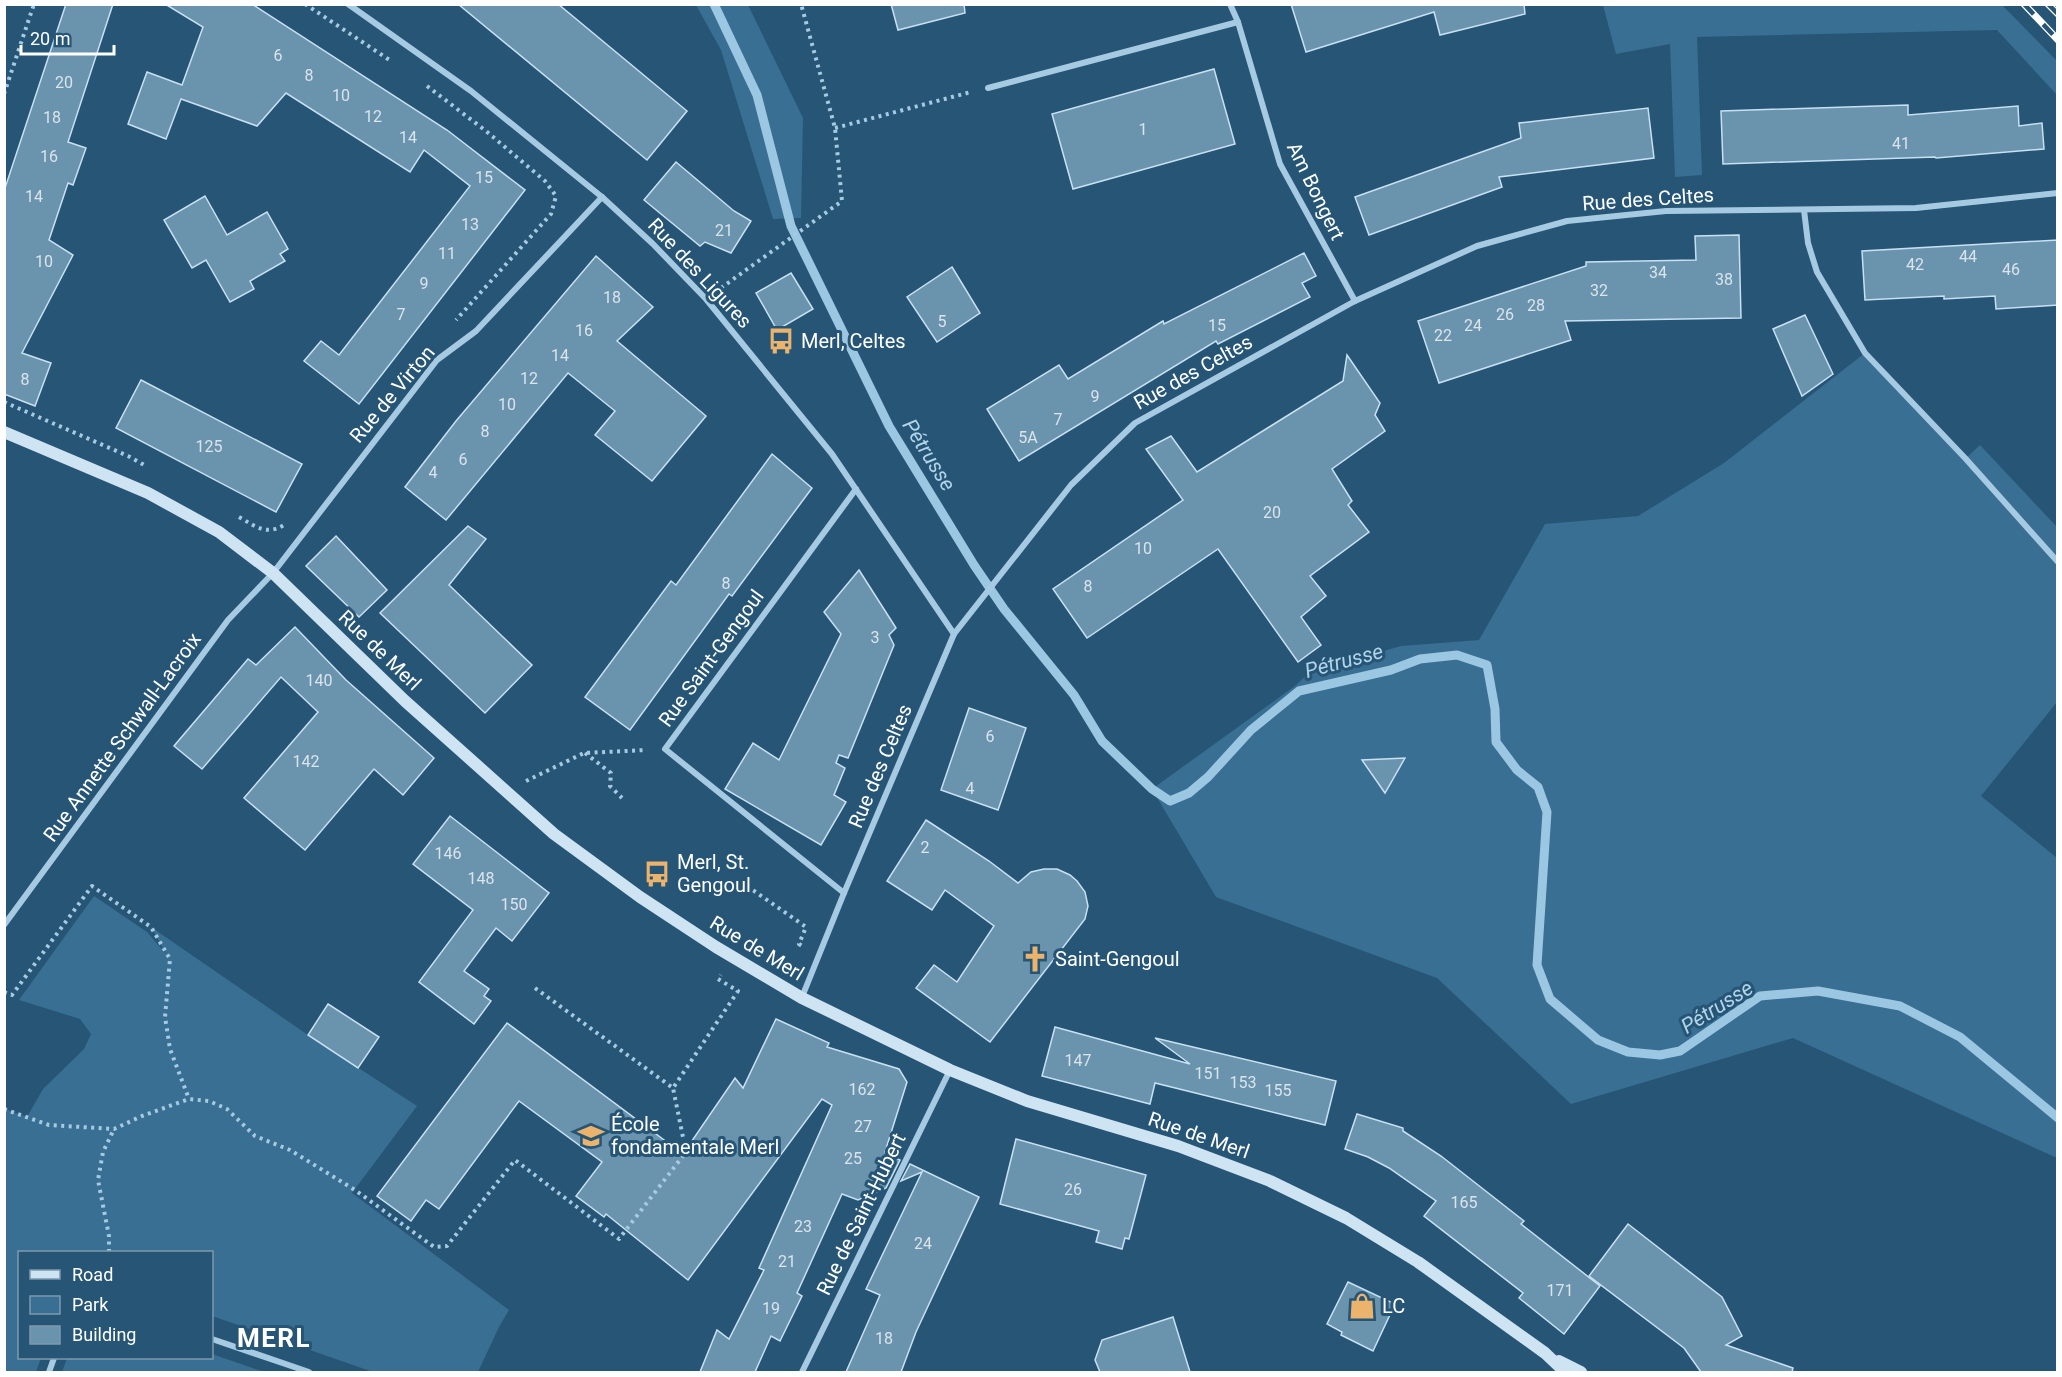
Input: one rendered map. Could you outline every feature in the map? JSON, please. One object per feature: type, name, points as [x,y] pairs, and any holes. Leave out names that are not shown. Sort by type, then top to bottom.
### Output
[{"type":"main road","name":"Rue de Merl","points":[[4,432],[148,493],[219,532],[273,573],[405,701],[554,834],[640,897],[732,957],[802,998],[950,1070],[1027,1101],[1178,1146],[1270,1181],[1346,1218],[1418,1262],[1545,1353],[1565,1372]]},
{"type":"main road","points":[[1545,1353],[1581,1372]]},
{"type":"street","name":"Rue des Ligures","points":[[348,4],[471,91],[602,197],[653,244],[706,299],[832,454],[954,634]]},
{"type":"street","name":"Am Bongert","points":[[1230,4],[1238,22],[1280,164],[1355,301]]},
{"type":"street","points":[[988,88],[1238,22]]},
{"type":"street","name":"Rue des Celtes","points":[[802,998],[954,634],[1071,485],[1135,423],[1355,301],[1477,246],[1568,221],[1666,212],[1916,208],[2058,193]]},
{"type":"street","name":"Rue de Virton","points":[[273,573],[437,360],[476,331],[602,197]]},
{"type":"street","points":[[1804,210],[1808,243],[1817,272],[1865,353],[1965,458],[2058,562]]},
{"type":"street","name":"Rue Saint-Gengoul","points":[[844,893],[665,749],[856,489]]},
{"type":"street","name":"Rue Annette Schwall-Lacroix","points":[[4,925],[228,620],[273,573]]},
{"type":"street","name":"Rue de Saint-Hubert","points":[[802,1372],[950,1070]]},
{"type":"street","points":[[213,1339],[309,1372]]},
{"type":"path","points":[[4,94],[34,4]]},
{"type":"path","points":[[305,4],[395,64]]},
{"type":"path","points":[[706,299],[842,201],[835,128],[801,4]]},
{"type":"path","points":[[423,83],[486,131],[545,181],[556,196],[551,214],[451,325]]},
{"type":"path","points":[[835,128],[988,88]]},
{"type":"path","points":[[4,402],[149,467]]},
{"type":"path","points":[[232,513],[264,531],[278,529],[292,521]]},
{"type":"path","points":[[512,797],[526,781],[584,753],[665,749]]},
{"type":"path","points":[[584,753],[611,773],[610,786],[622,798]]},
{"type":"path","points":[[4,992],[12,995],[92,886],[151,927],[170,959],[165,1017],[170,1049],[189,1099]]},
{"type":"path","points":[[747,886],[806,927],[799,944],[820,953]]},
{"type":"path","points":[[673,1088],[738,991],[718,979],[732,957]]},
{"type":"path","points":[[4,1109],[49,1125],[114,1130],[142,1116],[189,1099],[209,1101],[227,1109],[255,1136],[290,1150],[324,1171],[434,1247],[447,1246],[514,1160],[619,1239],[686,1152],[673,1088],[535,987]]},
{"type":"path","points":[[109,1251],[109,1236],[98,1180],[103,1152],[114,1130]]},
{"type":"green space","points":[[696,5],[748,5],[803,118],[801,218],[773,219],[721,50]]},
{"type":"green space","points":[[1603,5],[2002,5],[2057,61],[2057,95],[1997,30],[1697,37],[1702,175],[1675,177],[1670,44],[1616,54]]},
{"type":"green space","points":[[1865,353],[1966,458],[1980,445],[2057,527],[2057,702],[1981,796],[2057,858],[2057,1158],[1793,1038],[1571,1104],[1437,978],[1216,897],[1152,789],[1295,686],[1310,672],[1401,646],[1479,640],[1545,524],[1638,516],[1724,463]]},
{"type":"green space","points":[[94,896],[147,932],[166,954],[151,927],[308,1035],[417,1106],[352,1193],[509,1310],[478,1372],[373,1372],[213,1316],[213,1251],[18,1251],[18,1359],[41,1359],[36,1372],[5,1372],[5,1109],[27,1117],[43,1089],[84,1049],[91,1034],[80,1019],[19,1000]]},
{"type":"green space","points":[[213,1354],[264,1372],[62,1372],[67,1359],[213,1359]]},
{"type":"building","points":[[66,4],[113,4],[68,142],[86,148],[73,185],[68,183],[49,240],[73,255],[22,353],[51,363],[35,406],[4,394],[4,191]]},
{"type":"building","points":[[165,4],[252,4],[447,130],[525,190],[359,404],[304,361],[321,341],[339,355],[470,186],[424,150],[410,172],[286,93],[257,126],[181,99],[166,139],[128,124],[147,72],[182,85],[203,27]]},
{"type":"building","points":[[458,4],[558,4],[687,111],[647,160]]},
{"type":"building","points":[[891,4],[964,4],[965,13],[898,30]]},
{"type":"building","points":[[1291,4],[1524,4],[1525,14],[1440,35],[1434,12],[1306,52]]},
{"type":"building","points":[[1214,69],[1235,144],[1073,189],[1052,114]]},
{"type":"building","points":[[1908,105],[1908,115],[2018,106],[2019,126],[2042,123],[2044,149],[1936,158],[1723,164],[1721,111]]},
{"type":"building","points":[[1648,108],[1654,158],[1499,177],[1502,187],[1369,235],[1355,197],[1521,138],[1519,123]]},
{"type":"building","points":[[676,162],[734,211],[751,221],[731,253],[705,242],[700,246],[644,200]]},
{"type":"building","points":[[205,196],[227,235],[267,212],[288,249],[280,254],[285,261],[250,281],[254,289],[230,302],[206,260],[192,268],[164,220]]},
{"type":"building","points":[[1739,235],[1741,318],[1565,321],[1571,340],[1439,383],[1418,321],[1586,266],[1586,262],[1696,260],[1695,236]]},
{"type":"building","points":[[2058,240],[2058,305],[1996,309],[1995,296],[1865,300],[1862,251]]},
{"type":"building","points":[[1304,253],[1316,276],[1302,283],[1310,297],[1218,344],[1216,341],[1019,461],[987,409],[1059,365],[1068,379],[1163,321],[1164,324]]},
{"type":"building","points":[[596,256],[653,307],[617,341],[706,416],[652,481],[595,435],[615,411],[568,373],[446,520],[405,487],[456,421]]},
{"type":"building","points":[[952,267],[980,313],[937,342],[907,297]]},
{"type":"building","points":[[791,273],[813,309],[777,330],[756,293]]},
{"type":"building","points":[[1805,315],[1833,374],[1802,396],[1773,329]]},
{"type":"building","points":[[1347,355],[1380,403],[1375,415],[1385,431],[1332,469],[1352,501],[1348,505],[1369,532],[1310,576],[1326,596],[1301,617],[1321,645],[1298,662],[1218,549],[1087,638],[1053,589],[1183,500],[1146,449],[1171,436],[1197,472],[1343,381]]},
{"type":"building","points":[[141,380],[302,464],[276,512],[116,428]]},
{"type":"building","points":[[772,454],[812,488],[732,596],[729,594],[630,730],[585,697],[671,581],[676,585]]},
{"type":"building","points":[[468,526],[486,539],[449,585],[532,665],[485,713],[380,613]]},
{"type":"building","points":[[336,536],[387,590],[359,617],[306,566]]},
{"type":"building","points":[[859,570],[896,628],[889,635],[894,645],[848,758],[839,755],[836,763],[845,768],[834,795],[846,802],[821,845],[725,789],[753,743],[779,760],[841,634],[824,612]]},
{"type":"building","points":[[295,627],[346,680],[434,758],[403,795],[374,769],[305,850],[244,798],[318,712],[281,677],[202,769],[174,746],[248,659],[256,665]]},
{"type":"building","points":[[969,708],[1026,728],[998,810],[941,790]]},
{"type":"building","points":[[1405,758],[1385,793],[1362,760]]},
{"type":"building","points":[[450,816],[549,893],[512,941],[496,928],[464,971],[489,989],[484,996],[491,1001],[474,1024],[419,982],[473,910],[413,864]]},
{"type":"building","name":"Saint-Gengoul","points":[[926,820],[1018,883],[1031,872],[1057,869],[1070,875],[1085,892],[1088,906],[1085,919],[990,1042],[916,988],[934,965],[957,982],[994,926],[945,890],[932,910],[887,881]]},
{"type":"building","points":[[328,1004],[379,1037],[358,1068],[308,1035]]},
{"type":"building","points":[[776,1019],[829,1043],[827,1047],[899,1069],[907,1082],[885,1152],[900,1160],[886,1188],[858,1200],[842,1194],[797,1293],[802,1296],[780,1341],[771,1336],[755,1372],[700,1372],[717,1330],[729,1339],[764,1270],[759,1268],[832,1105],[822,1099],[688,1280],[606,1214],[604,1217],[576,1196],[602,1162],[519,1101],[439,1209],[426,1200],[411,1221],[377,1196],[507,1023],[683,1154],[735,1078],[743,1088]]},
{"type":"building","points":[[1055,1027],[1190,1064],[1155,1038],[1336,1081],[1325,1125],[1155,1083],[1150,1104],[1042,1076]]},
{"type":"building","points":[[1357,1114],[1403,1128],[1403,1131],[1441,1156],[1524,1221],[1521,1224],[1600,1286],[1564,1334],[1519,1298],[1523,1293],[1424,1216],[1436,1201],[1389,1168],[1345,1149]]},
{"type":"building","points":[[1016,1139],[1146,1175],[1129,1239],[1125,1238],[1122,1249],[1096,1242],[1099,1231],[1000,1204]]},
{"type":"building","points":[[910,1164],[979,1197],[916,1332],[901,1372],[846,1372],[880,1295],[866,1289],[922,1172],[901,1181]]},
{"type":"building","points":[[1628,1224],[1722,1297],[1742,1336],[1726,1345],[1793,1368],[1792,1372],[1701,1372],[1684,1348],[1589,1276]]},
{"type":"building","points":[[1348,1282],[1395,1304],[1373,1351],[1341,1335],[1342,1332],[1327,1324]]},
{"type":"building","points":[[1173,1317],[1190,1372],[1100,1372],[1095,1360],[1102,1340]]},
{"type":"waterway","name":"Pétrusse","points":[[714,4],[757,95],[791,226],[889,426],[974,565],[1004,609],[1074,695],[1102,741],[1152,789],[1170,801],[1189,793],[1208,777],[1251,730],[1299,691],[1391,670],[1420,659],[1457,655],[1487,665],[1495,709],[1496,742],[1517,770],[1538,787],[1547,812],[1537,965],[1550,999],[1598,1040],[1628,1052],[1660,1055],[1680,1051],[1760,996],[1818,991],[1900,1006],[1960,1037],[2058,1118]]},
{"type":"railway","points":[[2024,4],[2058,40]]},
{"type":"railway","points":[[2048,4],[2058,14]]},
{"type":"place","name":"Merl, Celtes","points":[[781,341]]},
{"type":"place","name":"Merl, St. Gengoul","points":[[657,874]]},
{"type":"place","name":"Saint-Gengoul","points":[[1035,959]]},
{"type":"place","name":"École fondamentale Merl","points":[[591,1136]]},
{"type":"place","name":"LC","points":[[1362,1306]]},
{"type":"district","name":"MERL","points":[[274,1338]]}]
